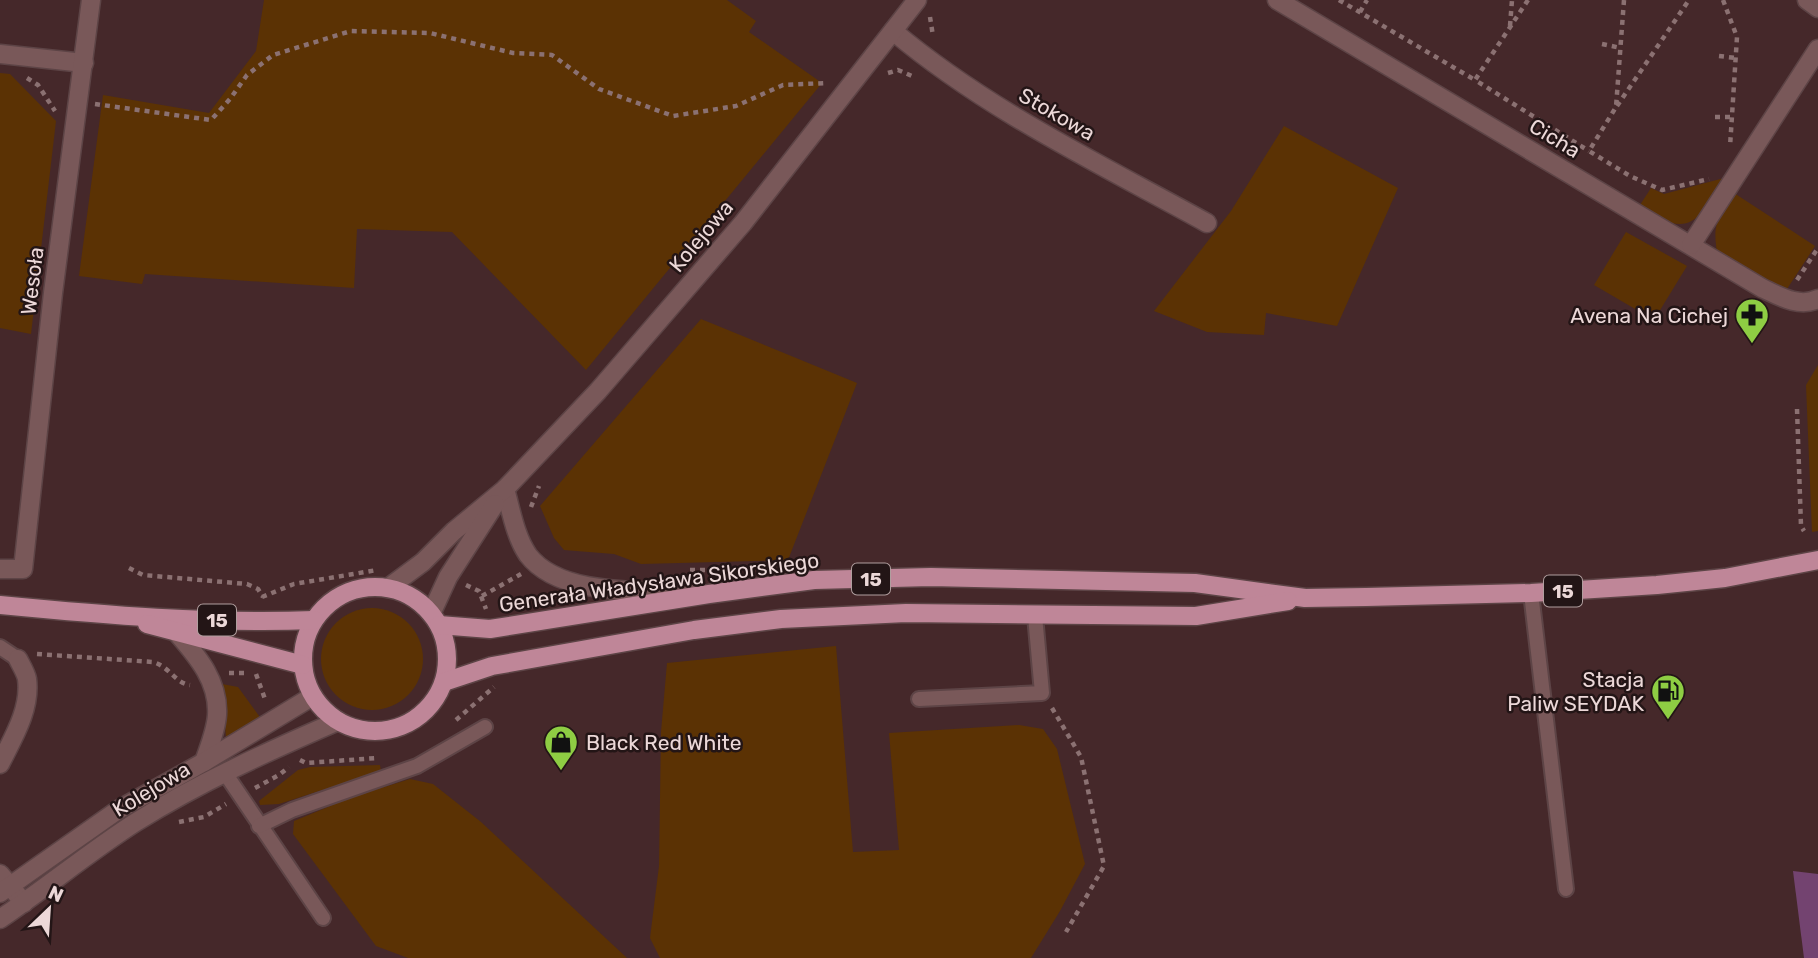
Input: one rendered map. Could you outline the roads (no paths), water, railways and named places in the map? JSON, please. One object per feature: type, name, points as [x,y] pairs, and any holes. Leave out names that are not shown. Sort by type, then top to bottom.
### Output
[{"type":"main road","name":"Generała Władysława Sikorskiego","points":[[444,682],[492,666],[694,630],[780,619],[906,613],[1196,616],[1306,598],[1531,593],[1698,581],[1818,560]]},
{"type":"main road","name":"Generała Władysława Sikorskiego","points":[[435,620],[489,629],[814,580],[931,577],[1195,583],[1306,598]]},
{"type":"main road","points":[[367,588],[388,588],[411,597],[435,620],[445,643],[447,663],[444,682],[434,701],[419,716],[401,727],[380,731],[358,729],[338,721],[324,710],[313,696],[303,665],[305,642],[314,620],[328,604],[346,593],[367,588]]},
{"type":"main road","name":"15","points":[[0,605],[120,616],[262,622],[314,620]]},
{"type":"main road","name":"15","points":[[120,616],[178,634],[303,665]]},
{"type":"street","name":"Wesoła","points":[[0,569],[23,569],[53,293],[91,0]]},
{"type":"street","name":"Kolejowa","points":[[388,588],[423,562],[454,531],[505,489],[598,391],[743,223],[917,0]]},
{"type":"street","name":"Cicha","points":[[1277,0],[1783,298],[1800,303],[1817,302]]},
{"type":"street","points":[[1807,0],[1818,8]]},
{"type":"street","name":"Stokowa","points":[[892,31],[924,58],[1013,117],[1207,223]]},
{"type":"street","points":[[1691,246],[1818,49]]},
{"type":"street","points":[[0,54],[84,63]]},
{"type":"street","points":[[505,489],[520,539],[529,555],[561,580],[583,587],[709,594]]},
{"type":"street","name":"Kolejowa","points":[[435,620],[448,577],[505,489]]},
{"type":"street","points":[[178,634],[202,661],[216,701],[217,715],[204,762]]},
{"type":"street","points":[[0,764],[27,703],[27,677],[18,659]]},
{"type":"street","name":"Kolejowa","points":[[3,885],[118,810],[313,696]]},
{"type":"street","name":"Kolejowa","points":[[0,919],[133,824],[171,801],[338,721]]},
{"type":"street","points":[[3,885],[24,903]]},
{"type":"lane","points":[[1531,593],[1566,889]]},
{"type":"lane","points":[[919,699],[1042,693],[1035,615]]},
{"type":"lane","points":[[0,647],[18,659]]},
{"type":"lane","points":[[259,826],[292,810],[418,765],[485,727]]},
{"type":"lane","points":[[225,774],[323,918]]},
{"type":"place","name":"Avena Na Cichej","points":[[1752,345]]},
{"type":"place","name":"Stacja Paliw SEYDAK","points":[[1668,721]]},
{"type":"place","name":"Black Red White","points":[[561,772]]}]
